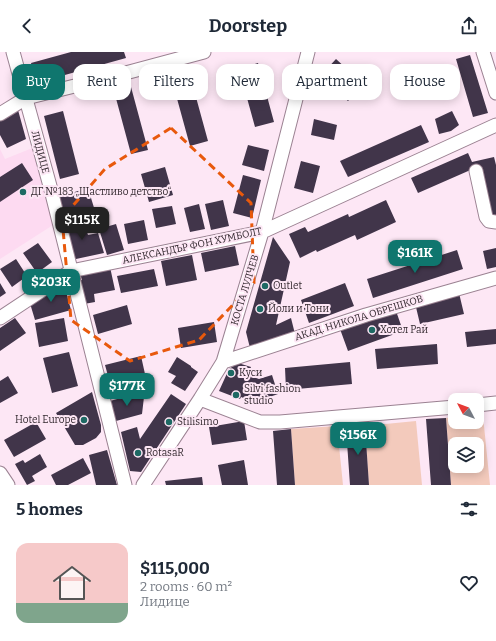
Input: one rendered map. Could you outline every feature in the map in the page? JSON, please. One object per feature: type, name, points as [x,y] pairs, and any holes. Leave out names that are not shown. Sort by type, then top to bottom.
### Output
[{"type":"street","name":"ЛИДИЦЕ","points":[[13,52],[16,64]]},
{"type":"street","points":[[65,88],[204,52]]},
{"type":"street","name":"КОСТА ЛУЛЧЕВ","points":[[143,485],[223,362],[262,232],[308,52]]},
{"type":"street","points":[[483,52],[496,93]]},
{"type":"street","points":[[0,114],[23,100]]},
{"type":"street","name":"ЛИДИЦЕ","points":[[27,100],[125,485]]},
{"type":"street","name":"АЛЕКСАНДЪР ФОН ХУМБОЛТ","points":[[0,318],[71,271],[262,232],[496,125]]},
{"type":"street","points":[[476,171],[486,217],[488,221],[496,222]]},
{"type":"street","name":"АКАД. НИКОЛА ОБРЕШКОВ","points":[[223,362],[366,315],[496,278]]},
{"type":"street","points":[[200,399],[260,422],[280,422],[448,408]]},
{"type":"street","points":[[484,404],[496,403]]},
{"type":"street","points":[[0,473],[8,485]]},
{"type":"highlighted area","points":[[171,128],[251,203],[254,283],[199,340],[130,361],[71,320],[62,218],[105,169]]},
{"type":"shaded area","name":"ДГ №183 „Щастливо детство“","points":[[35,147],[53,225],[0,259],[0,149],[5,159]]},
{"type":"shaded area","points":[[446,418],[448,418],[448,429],[484,429],[484,426],[490,485],[451,485],[450,473],[484,473],[484,437],[448,437],[448,445]]},
{"type":"shaded area","points":[[416,421],[422,485],[369,485],[365,426]]},
{"type":"shaded area","points":[[337,426],[343,485],[295,485],[291,429]]},
{"type":"building","points":[[71,52],[124,52],[126,58],[104,64],[73,64],[73,73],[65,75],[65,64],[31,63]]},
{"type":"building","points":[[470,55],[488,113],[473,117],[460,73],[460,64],[457,64],[456,59]]},
{"type":"building","points":[[336,59],[341,64],[331,64]]},
{"type":"building","points":[[131,87],[148,150],[131,154],[116,100],[131,100]]},
{"type":"building","points":[[177,100],[197,100],[208,141],[190,146]]},
{"type":"building","points":[[248,100],[268,100],[274,122],[255,127]]},
{"type":"building","points":[[18,110],[26,139],[7,148],[0,135],[0,119]]},
{"type":"building","points":[[63,111],[79,174],[60,179],[44,116]]},
{"type":"building","points":[[452,111],[459,125],[451,131],[439,134],[435,119]]},
{"type":"building","points":[[314,119],[337,125],[334,140],[311,135]]},
{"type":"building","points":[[421,125],[429,142],[348,177],[340,161]]},
{"type":"building","points":[[248,145],[269,150],[264,171],[242,165]]},
{"type":"building","points":[[468,153],[472,162],[494,157],[496,165],[496,219],[489,220],[475,168],[418,193],[411,178]]},
{"type":"building","points":[[301,161],[320,166],[313,193],[294,188]]},
{"type":"building","points":[[22,163],[33,180],[0,202],[0,177]]},
{"type":"building","points":[[165,167],[173,195],[149,202],[141,174]]},
{"type":"building","points":[[243,175],[261,180],[252,218],[233,213]]},
{"type":"building","points":[[88,188],[95,211],[66,220],[58,197]]},
{"type":"building","points":[[223,200],[229,226],[211,230],[205,204]]},
{"type":"building","points":[[386,200],[396,222],[357,240],[355,235],[317,252],[316,250],[300,258],[289,234],[305,227],[308,232],[348,214],[349,217]]},
{"type":"building","points":[[199,204],[205,229],[190,232],[184,208]]},
{"type":"building","points":[[172,206],[176,224],[156,228],[152,209]]},
{"type":"building","points":[[83,220],[88,235],[98,233],[104,253],[76,259],[71,255],[63,225]]},
{"type":"building","points":[[144,220],[148,240],[128,244],[124,224]]},
{"type":"building","points":[[116,224],[124,250],[107,255],[99,229]]},
{"type":"building","points":[[273,237],[290,262],[276,325],[291,318],[295,334],[250,348],[246,332]]},
{"type":"building","points":[[38,243],[52,262],[37,273],[23,253]]},
{"type":"building","points":[[235,246],[239,265],[205,272],[201,253]]},
{"type":"building","points":[[496,248],[496,267],[487,269],[483,251]]},
{"type":"building","points":[[457,250],[463,269],[373,298],[367,279]]},
{"type":"building","points":[[192,255],[197,280],[166,286],[161,261]]},
{"type":"building","points":[[16,259],[27,276],[12,287],[0,269]]},
{"type":"building","points":[[110,267],[115,290],[94,294],[95,302],[84,304],[78,281],[82,280],[80,273]]},
{"type":"building","points":[[154,269],[158,286],[121,293],[117,276]]},
{"type":"building","points":[[0,283],[6,293],[0,297]]},
{"type":"building","points":[[345,283],[354,306],[309,323],[301,300]]},
{"type":"building","points":[[62,284],[65,288],[71,310],[35,320],[29,300],[47,294],[49,287]]},
{"type":"building","points":[[459,293],[464,314],[420,324],[415,303]]},
{"type":"building","points":[[127,305],[132,324],[98,334],[93,315]]},
{"type":"building","name":"Хотел Рай","points":[[395,308],[403,331],[348,351],[340,329]]},
{"type":"building","points":[[15,318],[26,333],[0,351],[0,328]]},
{"type":"building","points":[[64,318],[68,341],[39,347],[35,323]]},
{"type":"building","points":[[214,322],[217,342],[181,348],[178,328]]},
{"type":"building","points":[[496,329],[496,344],[467,347],[465,332]]},
{"type":"building","points":[[437,344],[438,364],[377,369],[375,349]]},
{"type":"building","points":[[69,352],[78,386],[52,393],[43,358]]},
{"type":"building","points":[[141,356],[145,374],[110,383],[105,365]]},
{"type":"building","points":[[177,357],[198,372],[185,391],[171,383],[176,376],[168,372]]},
{"type":"building","points":[[350,362],[352,384],[286,390],[285,368]]},
{"type":"building","points":[[238,363],[251,367],[248,375],[259,379],[272,375],[278,394],[258,401],[257,403],[241,397],[240,399],[219,391],[229,369]]},
{"type":"building","points":[[8,376],[18,393],[0,403],[0,381]]},
{"type":"building","points":[[92,392],[101,425],[101,432],[96,438],[83,445],[75,445],[56,413]]},
{"type":"building","points":[[171,394],[186,404],[141,472],[130,471],[121,432],[137,427],[140,439]]},
{"type":"building","points":[[128,396],[144,397],[142,414],[116,421],[110,401]]},
{"type":"building","points":[[446,418],[448,473],[450,473],[451,485],[431,485],[426,419]]},
{"type":"building","points":[[244,421],[247,440],[212,445],[209,427]]},
{"type":"building","points":[[36,422],[46,439],[14,457],[4,440]]},
{"type":"building","points":[[365,426],[369,485],[350,485],[346,428]]},
{"type":"building","points":[[291,429],[295,485],[277,485],[273,431]]},
{"type":"building","points":[[107,450],[117,485],[96,485],[89,455]]},
{"type":"building","points":[[40,454],[47,467],[32,476],[35,481],[27,485],[15,464],[23,460],[25,463]]},
{"type":"building","points":[[83,458],[91,473],[68,485],[56,485],[51,475]]},
{"type":"building","points":[[244,460],[248,485],[222,485],[218,465]]},
{"type":"building","points":[[202,477],[203,485],[166,485],[165,481]]},
{"type":"place","name":"ДГ №183 „Щастливо детство“","points":[[23,192]]},
{"type":"place","name":"Outlet","points":[[265,286]]},
{"type":"place","name":"Йоли и Тони","points":[[260,309]]},
{"type":"place","name":"Хотел Рай","points":[[372,330]]},
{"type":"place","name":"Куси","points":[[231,373]]},
{"type":"place","name":"Silvi fashion studio","points":[[236,395]]},
{"type":"place","name":"Hotel Europe","points":[[84,420]]},
{"type":"place","name":"Stilisimo","points":[[169,422]]},
{"type":"place","name":"RotasaR","points":[[138,453]]}]
